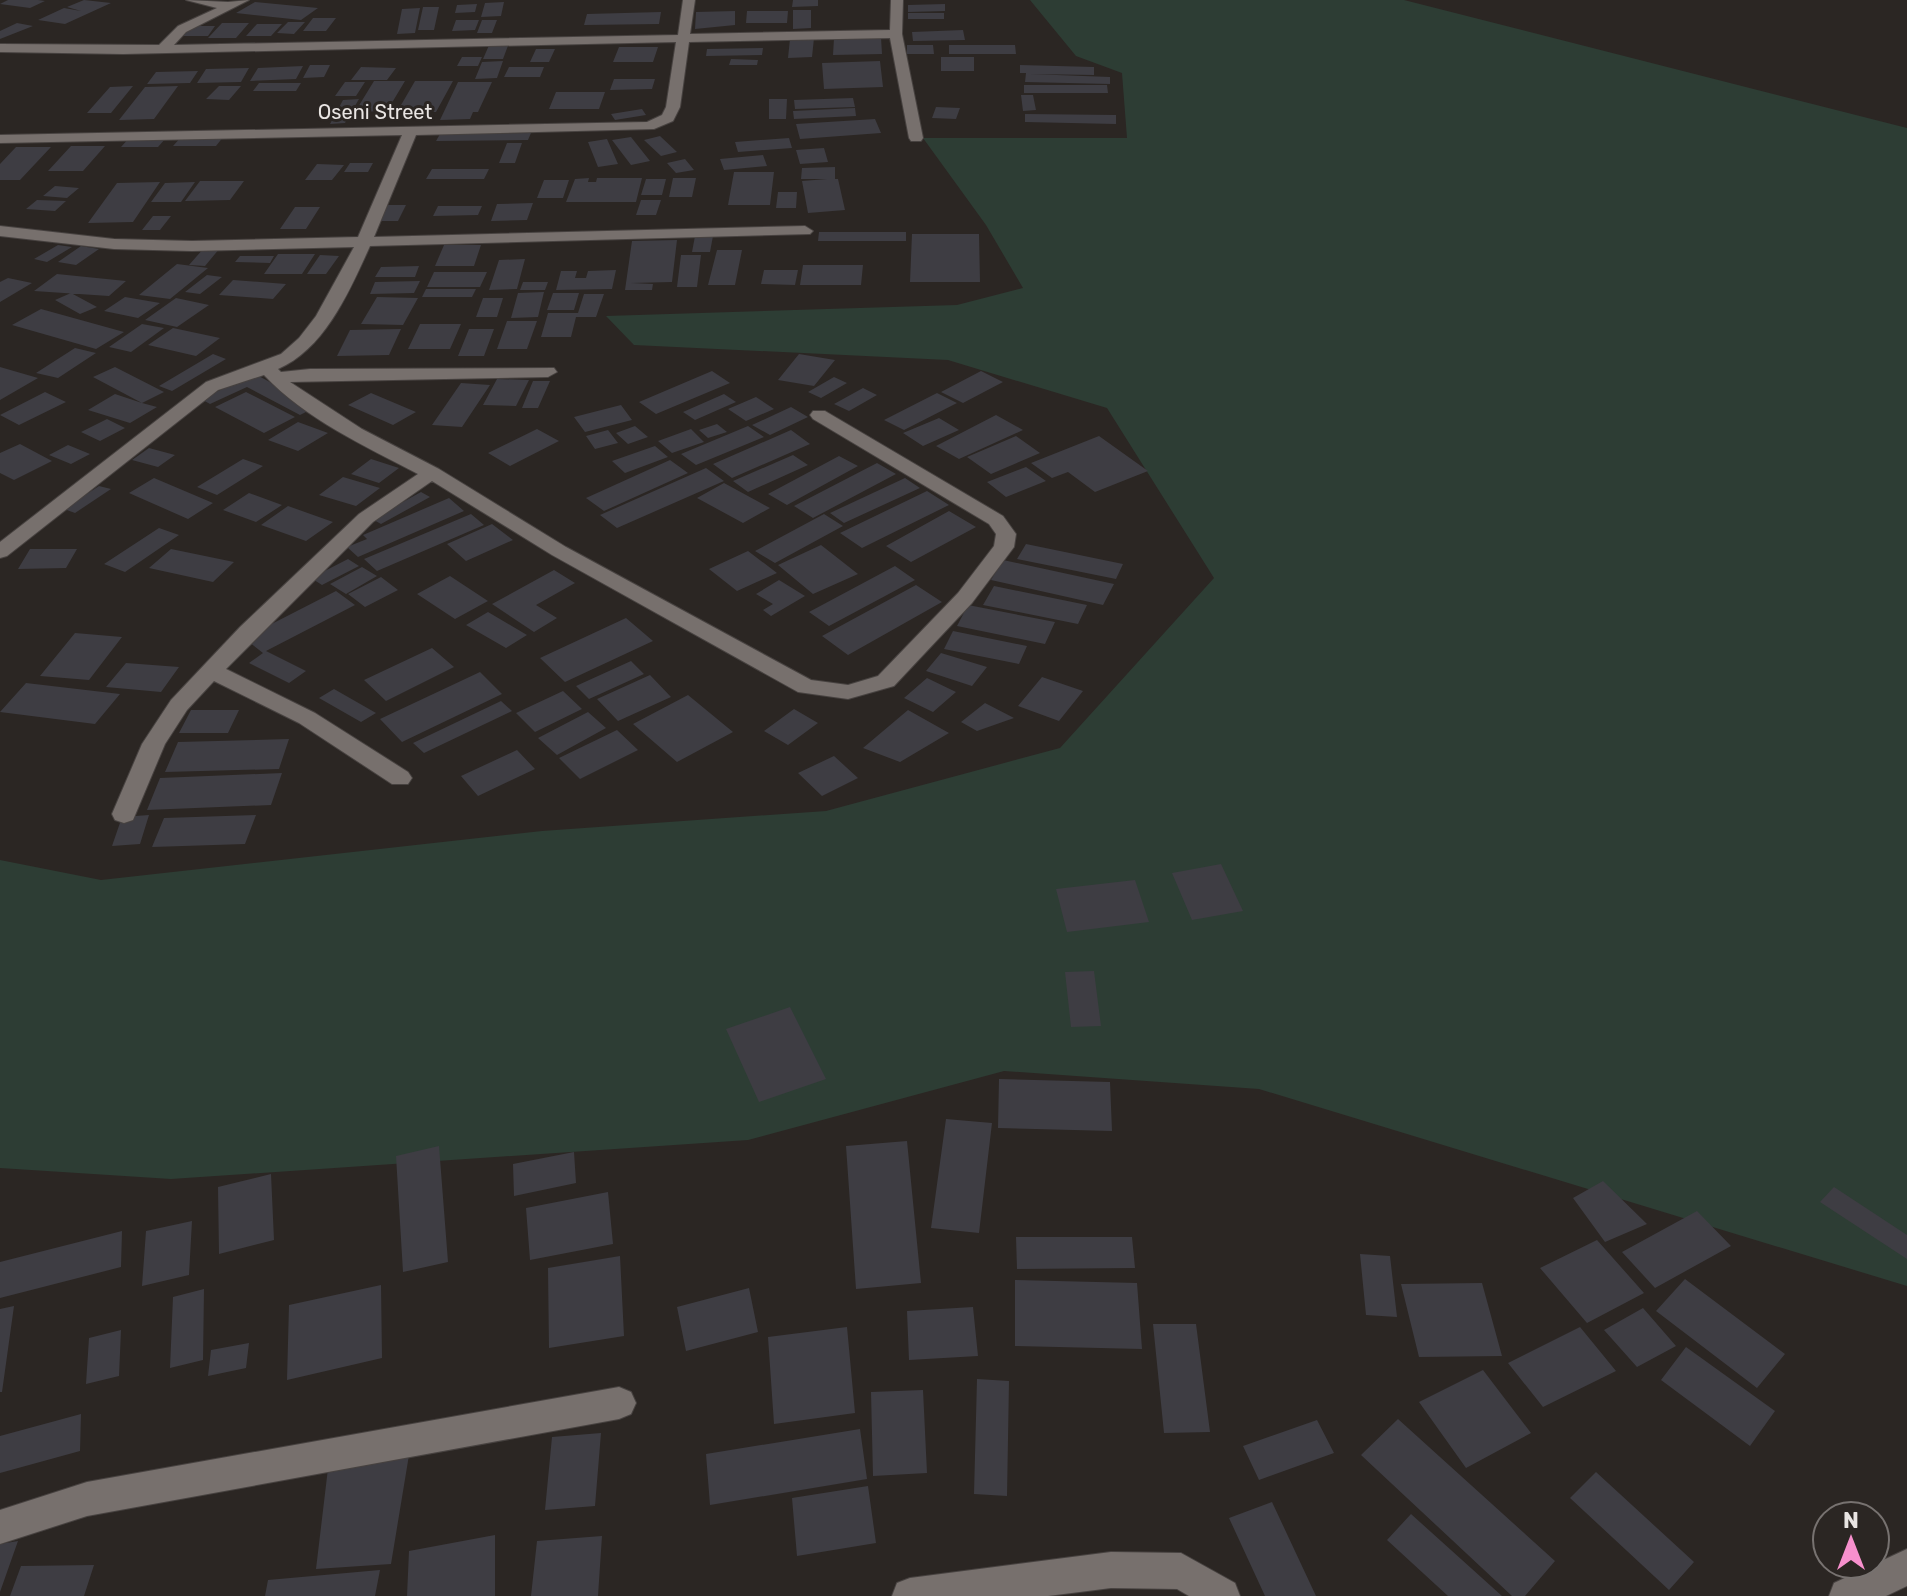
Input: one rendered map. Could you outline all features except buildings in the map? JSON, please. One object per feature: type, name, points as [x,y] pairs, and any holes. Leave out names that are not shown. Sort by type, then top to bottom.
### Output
[{"type":"street","points":[[192,0],[228,6]]},
{"type":"street","points":[[163,49],[182,29],[243,0]]},
{"type":"street","name":"Oseni Street","points":[[0,139],[649,126],[668,118],[673,107],[689,0]]},
{"type":"street","points":[[897,0],[896,34],[916,138]]},
{"type":"street","points":[[0,48],[163,49],[896,34]]},
{"type":"street","points":[[272,373],[318,328],[363,243],[410,132]]},
{"type":"street","points":[[0,231],[114,244],[363,243],[805,231]]},
{"type":"street","points":[[0,552],[212,386],[237,375],[548,372]]},
{"type":"street","points":[[272,373],[290,392],[355,433],[432,473],[559,551],[806,687],[848,692],[886,681],[965,598],[1004,547],[1006,534],[996,520],[819,415]]},
{"type":"street","points":[[124,814],[154,744],[179,705],[248,632],[366,518],[432,473]]},
{"type":"street","points":[[212,671],[307,718],[400,778]]},
{"type":"street","points":[[0,1527],[87,1499],[619,1403]]},
{"type":"street","points":[[1847,1596],[1907,1567]]},
{"type":"street","points":[[910,1596],[1111,1570],[1181,1571],[1222,1596]]},
{"type":"green space","points":[[1030,0],[1404,0],[1907,128],[1907,1286],[1259,1089],[1004,1071],[748,1140],[171,1179],[0,1168],[0,860],[101,880],[542,831],[826,811],[1060,748],[1214,578],[1107,408],[948,360],[634,345],[606,316],[957,305],[1023,288],[986,225],[923,138],[1127,138],[1122,73],[1076,56]]}]
